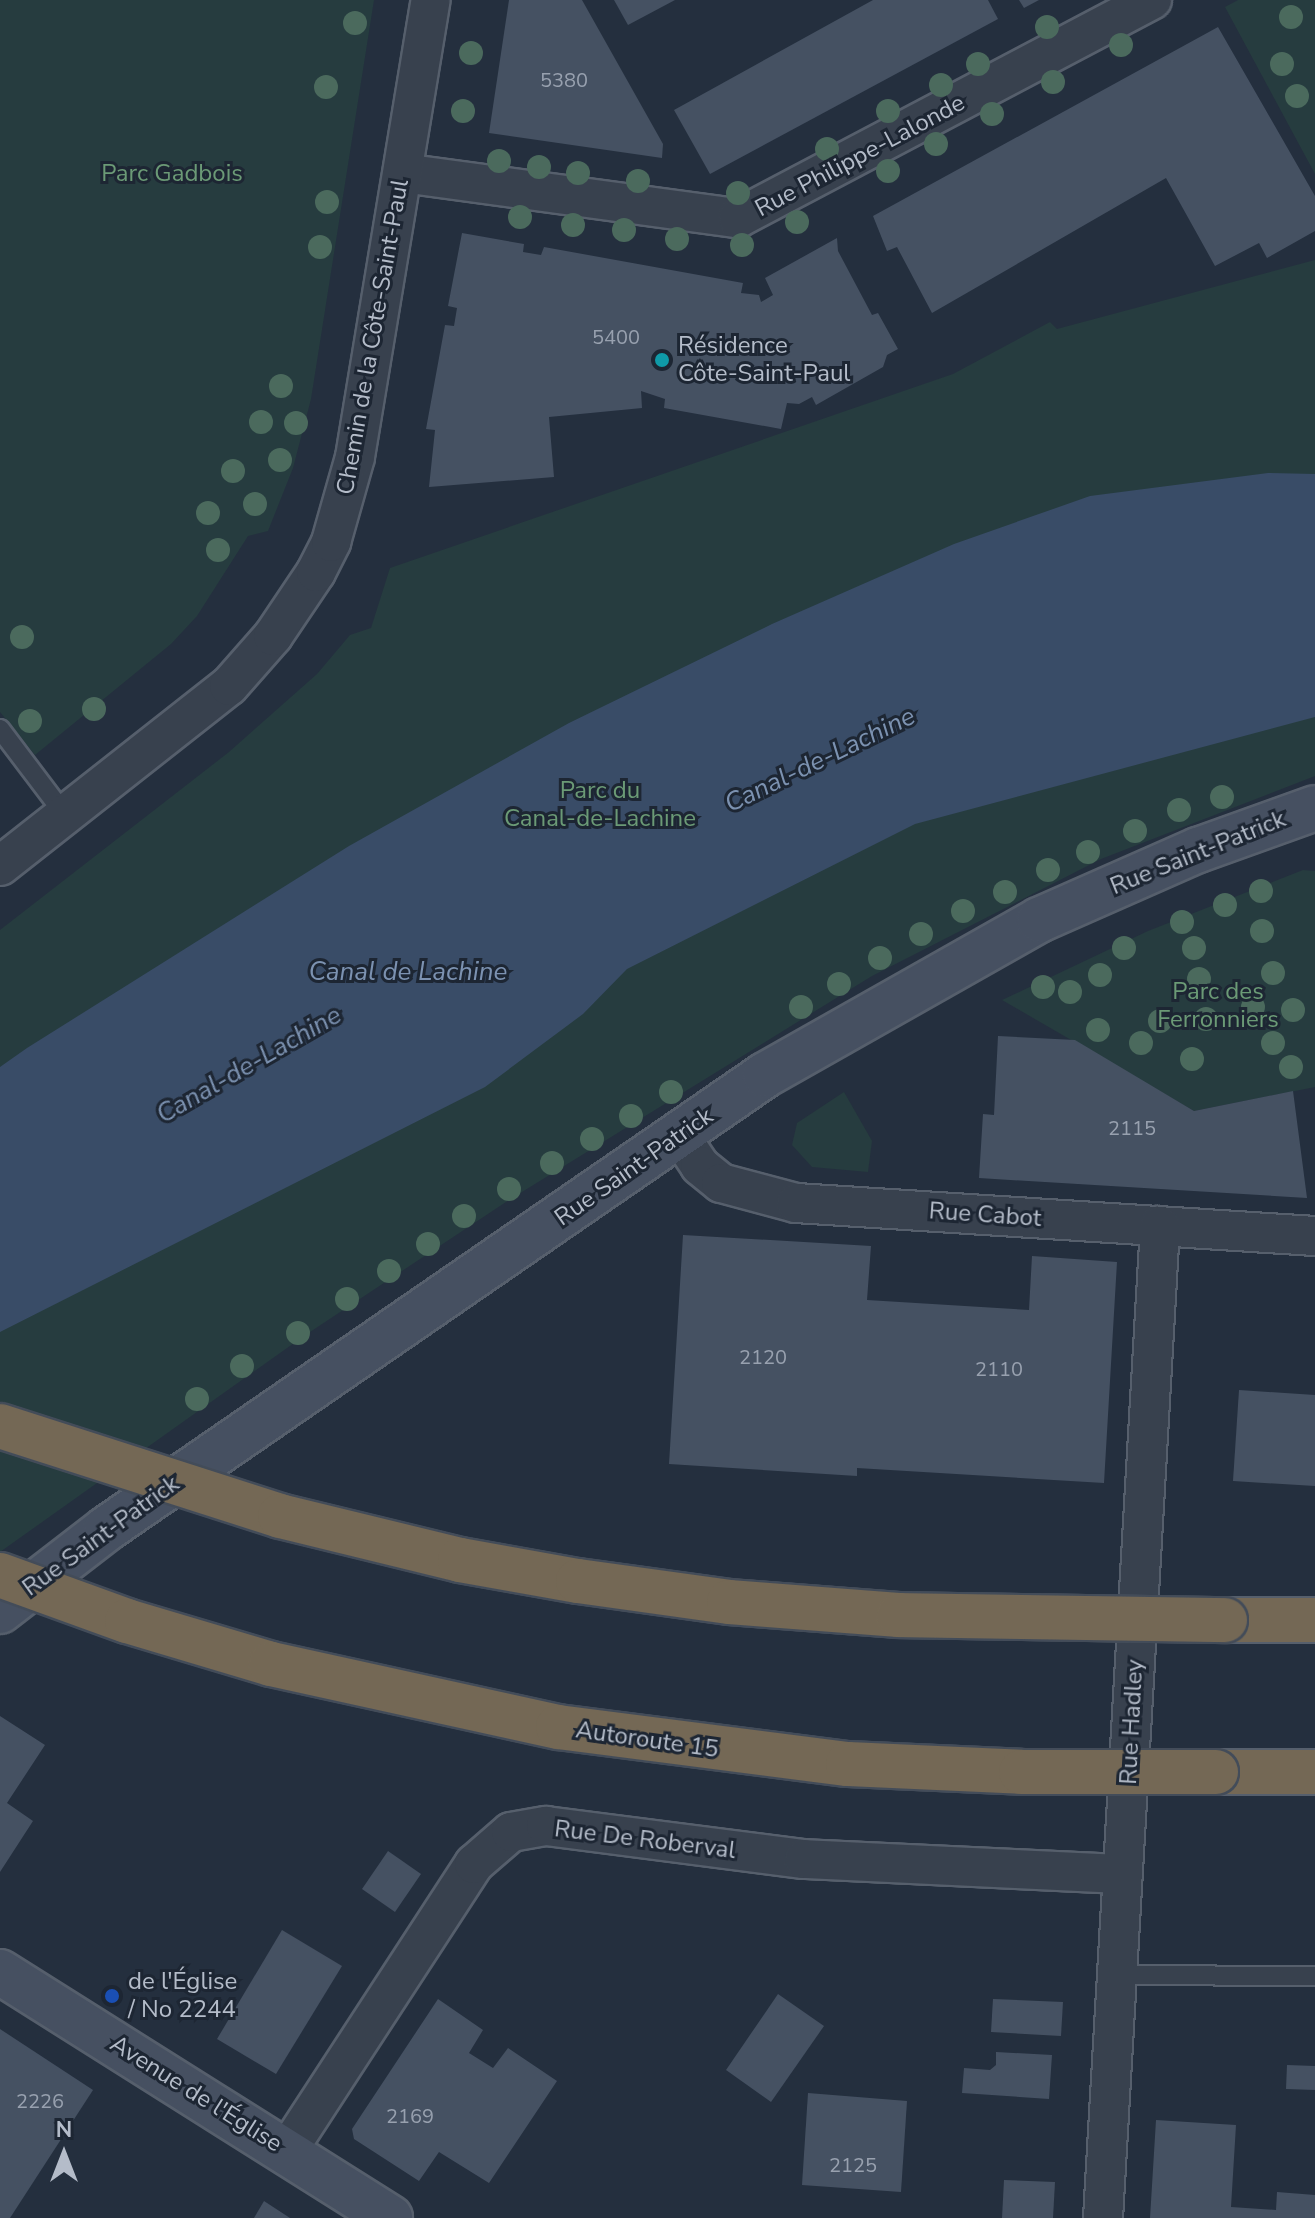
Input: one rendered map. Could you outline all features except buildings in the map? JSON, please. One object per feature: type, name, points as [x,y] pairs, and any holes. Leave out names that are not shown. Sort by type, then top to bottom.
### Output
[{"type":"highway","points":[[0,1426],[280,1516],[460,1560],[578,1581],[729,1602],[899,1615],[1315,1620]]},
{"type":"highway","name":"Autoroute 15","points":[[0,1575],[127,1621],[271,1664],[558,1727],[848,1764],[1021,1772],[1315,1772]]},
{"type":"main road","name":"Rue Saint-Patrick","points":[[0,1611],[106,1529],[765,1075],[1002,939],[1186,855],[1315,808]]},
{"type":"main road","name":"Avenue de l'Église","points":[[0,1972],[390,2218]]},
{"type":"street","name":"Chemin de la Côte-Saint-Paul","points":[[0,866],[229,686],[281,626],[316,572],[331,542],[355,457],[431,0]]},
{"type":"street","name":"Rue Philippe-Lalonde","points":[[403,173],[738,218],[1152,0]]},
{"type":"street","name":"Rue Cabot","points":[[680,1136],[700,1166],[721,1183],[777,1200],[1315,1236]]},
{"type":"street","name":"Rue Hadley","points":[[1103,2218],[1160,1226]]},
{"type":"street","name":"Rue De Roberval","points":[[287,2151],[474,1864],[511,1832],[546,1826],[804,1859],[1123,1874]]},
{"type":"lane","points":[[0,729],[65,815]]},
{"type":"lane","points":[[1117,1975],[1315,1976]]},
{"type":"green space","name":"Parc Gadbois","points":[[0,0],[374,0],[311,399],[293,468],[268,531],[248,536],[197,616],[171,644],[35,755],[0,712]]},
{"type":"green space","points":[[1238,0],[1315,0],[1315,174],[1225,7]]},
{"type":"green space","name":"Parc du Canal-de-Lachine","points":[[1315,260],[1315,776],[1101,859],[872,976],[509,1200],[304,1336],[0,1552],[0,930],[229,752],[317,674],[350,635],[371,628],[390,568],[953,374],[1050,322],[1057,329]]},
{"type":"green space","name":"Parc des Ferronniers","points":[[1303,870],[1315,871],[1315,1087],[1194,1111],[1002,1000],[1148,931]]},
{"type":"green space","points":[[844,1092],[872,1141],[868,1172],[812,1167],[792,1145],[797,1123]]},
{"type":"water","name":"Canal de Lachine","points":[[1268,473],[1315,474],[1315,717],[915,824],[627,969],[583,1014],[485,1087],[0,1332],[0,1067],[27,1048],[349,846],[569,723],[772,624],[954,544],[1090,496]]},
{"type":"place","name":"Résidence Côte-Saint-Paul","points":[[662,360]]},
{"type":"place","name":"de l'Église / No 2244","points":[[112,1996]]},
{"type":"water label","name":"Canal-de-Lachine","points":[[820,760]]},
{"type":"water label","name":"Canal-de-Lachine","points":[[249,1065]]}]
